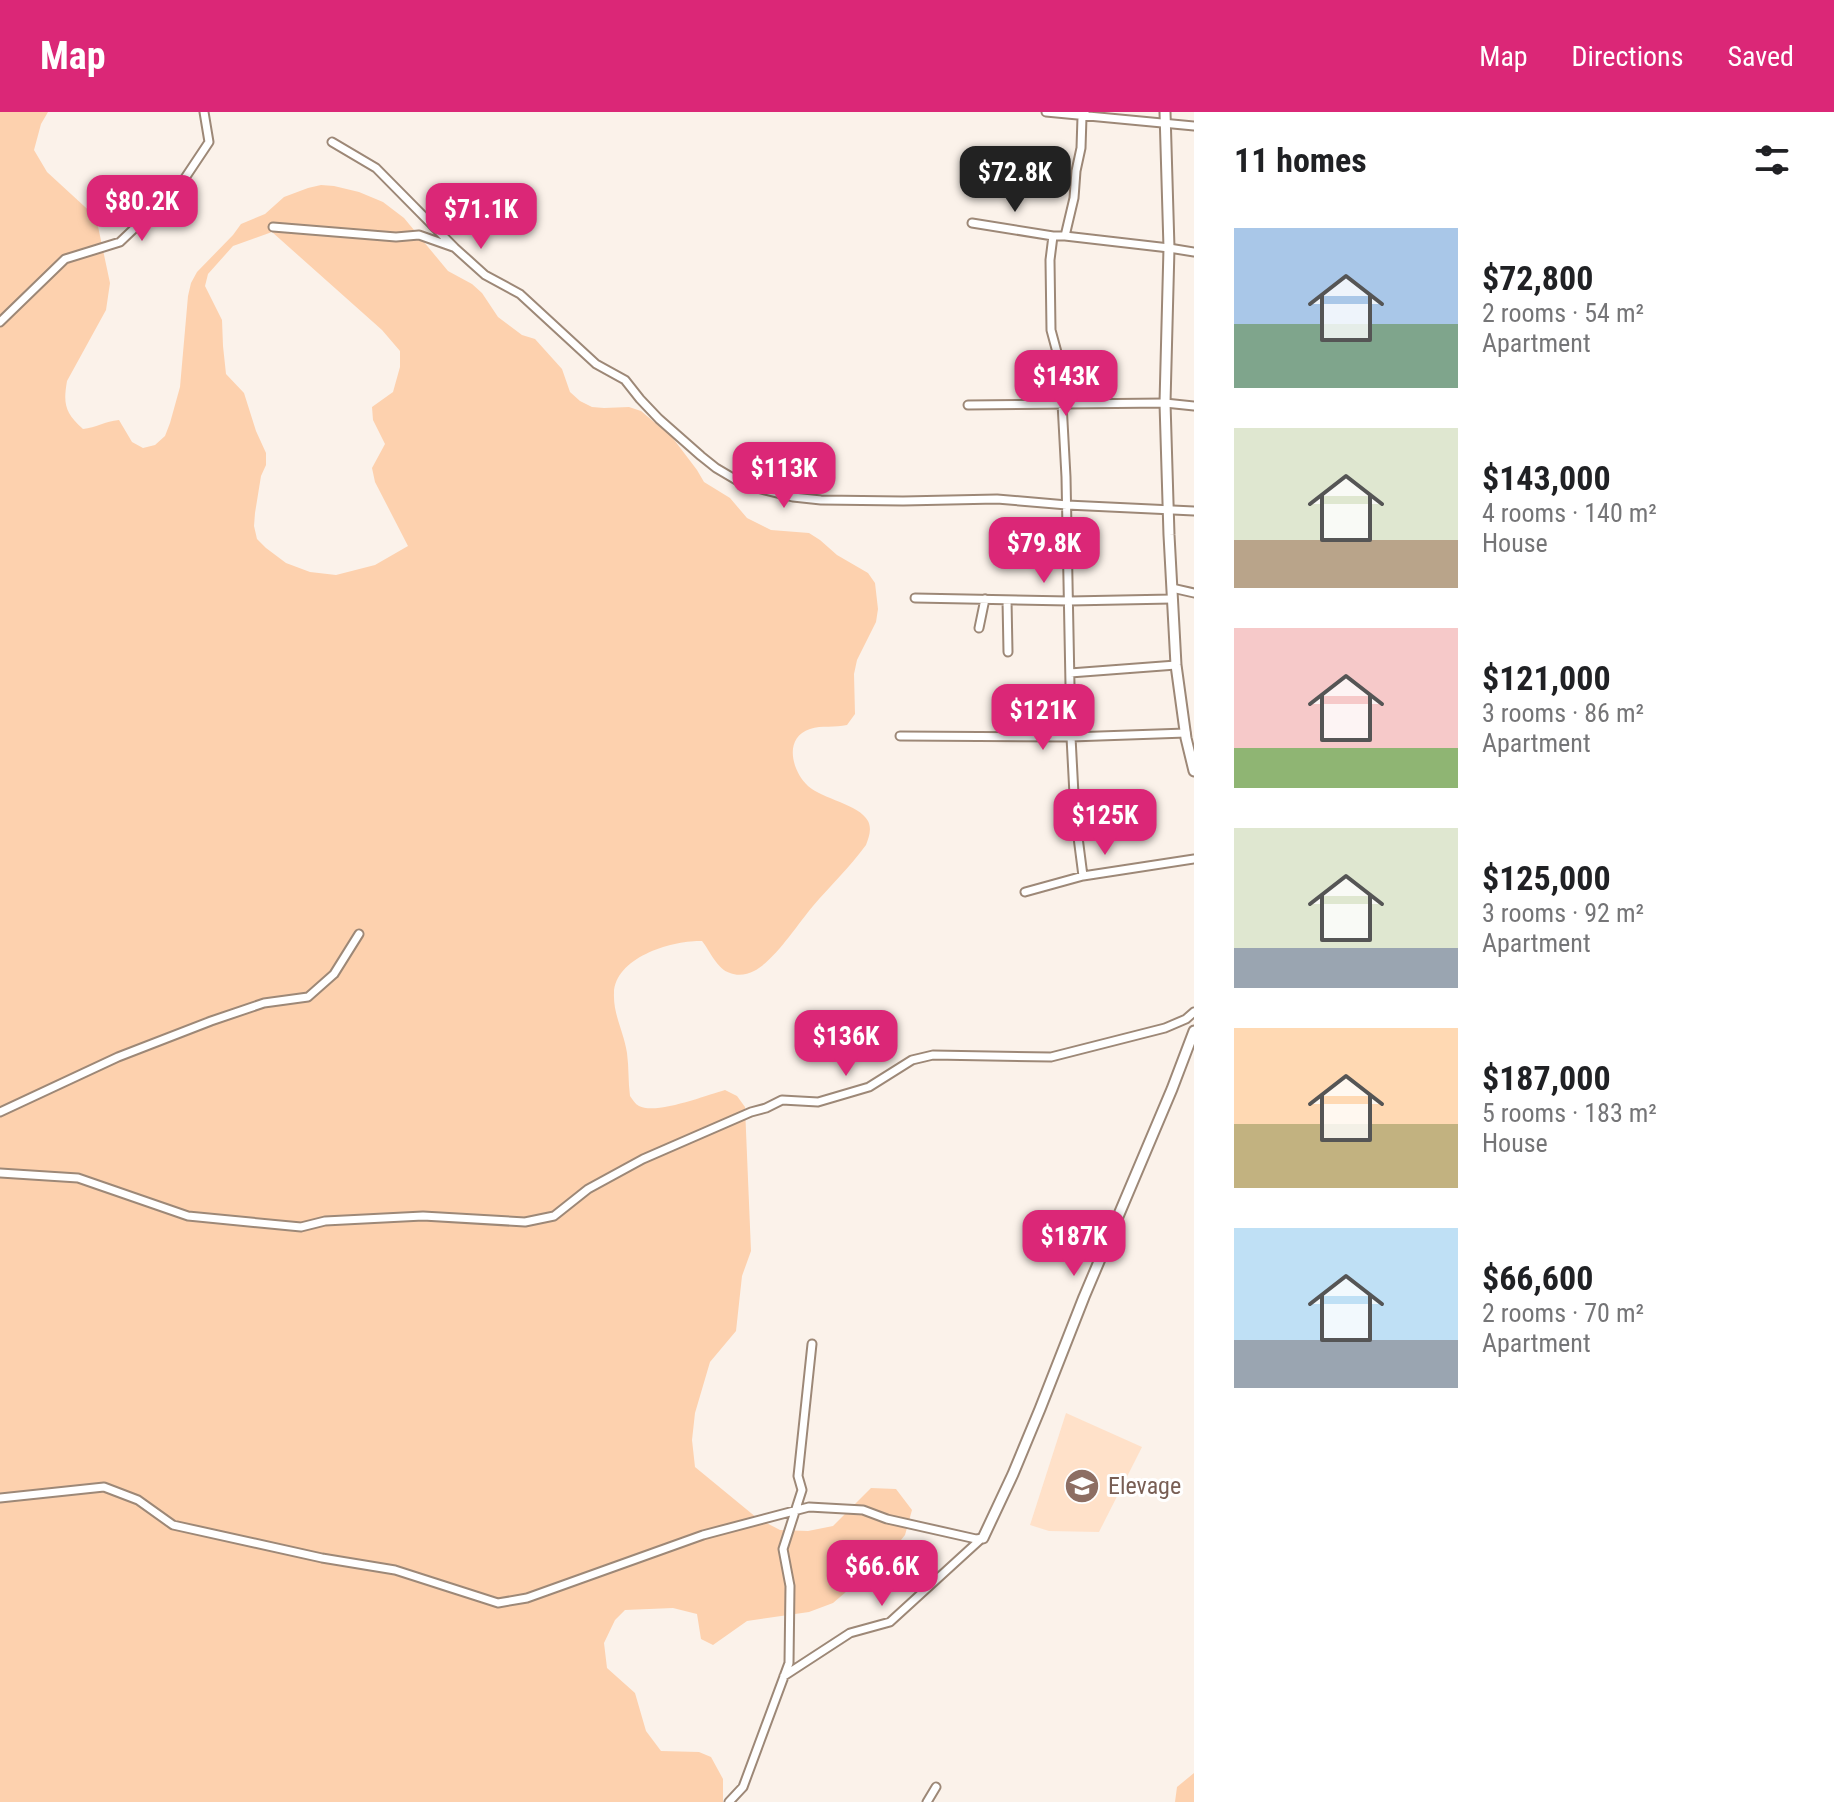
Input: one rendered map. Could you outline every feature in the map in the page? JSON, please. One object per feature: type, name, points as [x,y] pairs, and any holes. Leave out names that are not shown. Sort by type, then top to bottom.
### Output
[{"type":"street","points":[[0,322],[65,259],[120,242],[181,184],[209,142],[204,112]]},
{"type":"street","points":[[1046,112],[1165,117],[1194,126]]},
{"type":"street","points":[[1065,236],[1074,198],[1084,114]]},
{"type":"street","points":[[1165,117],[1169,248],[1165,403],[1172,599],[1176,665],[1194,771]]},
{"type":"street","points":[[332,142],[376,168],[485,275],[520,294],[596,364],[625,380],[650,409],[701,456],[738,481],[793,497],[821,500],[997,499],[1194,511]]},
{"type":"street","points":[[972,223],[1194,252]]},
{"type":"street","points":[[273,227],[396,237],[419,235],[455,248]]},
{"type":"street","points":[[1053,236],[1050,260],[1051,330],[1058,356],[1062,403],[1071,737],[1075,814],[1083,876]]},
{"type":"street","points":[[968,405],[1165,403],[1194,406]]},
{"type":"street","points":[[1172,588],[1194,593]]},
{"type":"street","points":[[915,598],[1069,601],[1172,599]]},
{"type":"street","points":[[979,628],[985,599]]},
{"type":"street","points":[[1007,600],[1013,639],[1008,652]]},
{"type":"street","points":[[1070,673],[1176,665]]},
{"type":"street","points":[[900,736],[1189,736]]},
{"type":"street","points":[[1025,892],[1083,876],[1194,859]]},
{"type":"street","points":[[0,1112],[118,1057],[211,1021],[264,1003],[308,997],[334,974],[359,934]]},
{"type":"street","points":[[0,1173],[78,1178],[188,1216],[301,1227],[325,1221],[423,1216],[525,1222],[554,1216],[588,1189],[643,1159],[782,1100],[818,1102],[831,1099],[869,1087],[912,1060],[933,1055],[1051,1057],[1080,1051],[1165,1028],[1194,1012]]},
{"type":"street","points":[[783,1677],[850,1633],[890,1622],[983,1538],[1013,1474],[1194,1031]]},
{"type":"street","points":[[729,1802],[743,1787],[789,1663],[790,1586],[783,1549],[802,1490],[798,1476],[812,1344]]},
{"type":"street","points":[[0,1498],[104,1487],[138,1500],[173,1525],[322,1558],[395,1570],[498,1603],[527,1598],[703,1535],[809,1507],[863,1510],[887,1519],[983,1538]]},
{"type":"street","points":[[927,1802],[936,1787]]},
{"type":"shaded area","points":[[0,112],[48,112],[41,124],[34,150],[47,172],[96,217],[110,283],[106,310],[67,381],[67,408],[83,429],[119,420],[132,442],[143,448],[155,445],[165,436],[180,387],[188,296],[197,272],[241,224],[265,214],[284,197],[321,185],[334,186],[383,202],[404,218],[448,271],[482,293],[498,317],[522,335],[535,339],[562,369],[570,392],[580,401],[592,407],[629,407],[641,411],[672,437],[704,482],[730,498],[747,518],[771,530],[809,533],[837,555],[868,573],[875,583],[876,622],[857,660],[854,674],[855,714],[847,725],[815,728],[802,733],[793,747],[794,764],[808,786],[857,810],[868,821],[870,827],[866,845],[778,951],[754,971],[739,975],[725,971],[702,941],[676,944],[648,953],[624,970],[617,980],[614,1001],[627,1053],[630,1096],[636,1104],[657,1108],[725,1090],[737,1096],[745,1107],[751,1251],[742,1276],[736,1331],[710,1362],[695,1413],[692,1440],[695,1467],[757,1518],[780,1530],[808,1531],[833,1526],[871,1488],[896,1489],[912,1510],[905,1535],[889,1555],[833,1603],[809,1612],[747,1621],[713,1645],[701,1639],[697,1614],[673,1608],[625,1610],[615,1620],[604,1643],[607,1668],[635,1693],[646,1731],[661,1751],[699,1752],[711,1757],[723,1779],[723,1802],[0,1802]],"holes":[[[272,232],[382,330],[400,351],[400,367],[393,392],[372,407],[373,420],[385,444],[372,468],[375,482],[408,546],[375,565],[336,575],[310,572],[286,563],[257,539],[255,513],[266,453],[244,393],[226,374],[222,320],[205,286],[208,274],[233,246]]]},
{"type":"shaded area","name":"Elevage","points":[[1066,1413],[1142,1447],[1099,1532],[1049,1531],[1030,1525]]},
{"type":"shaded area","points":[[1194,1773],[1194,1802],[1175,1802],[1177,1787]]},
{"type":"place","name":"Elevage","points":[[1082,1486]]}]
